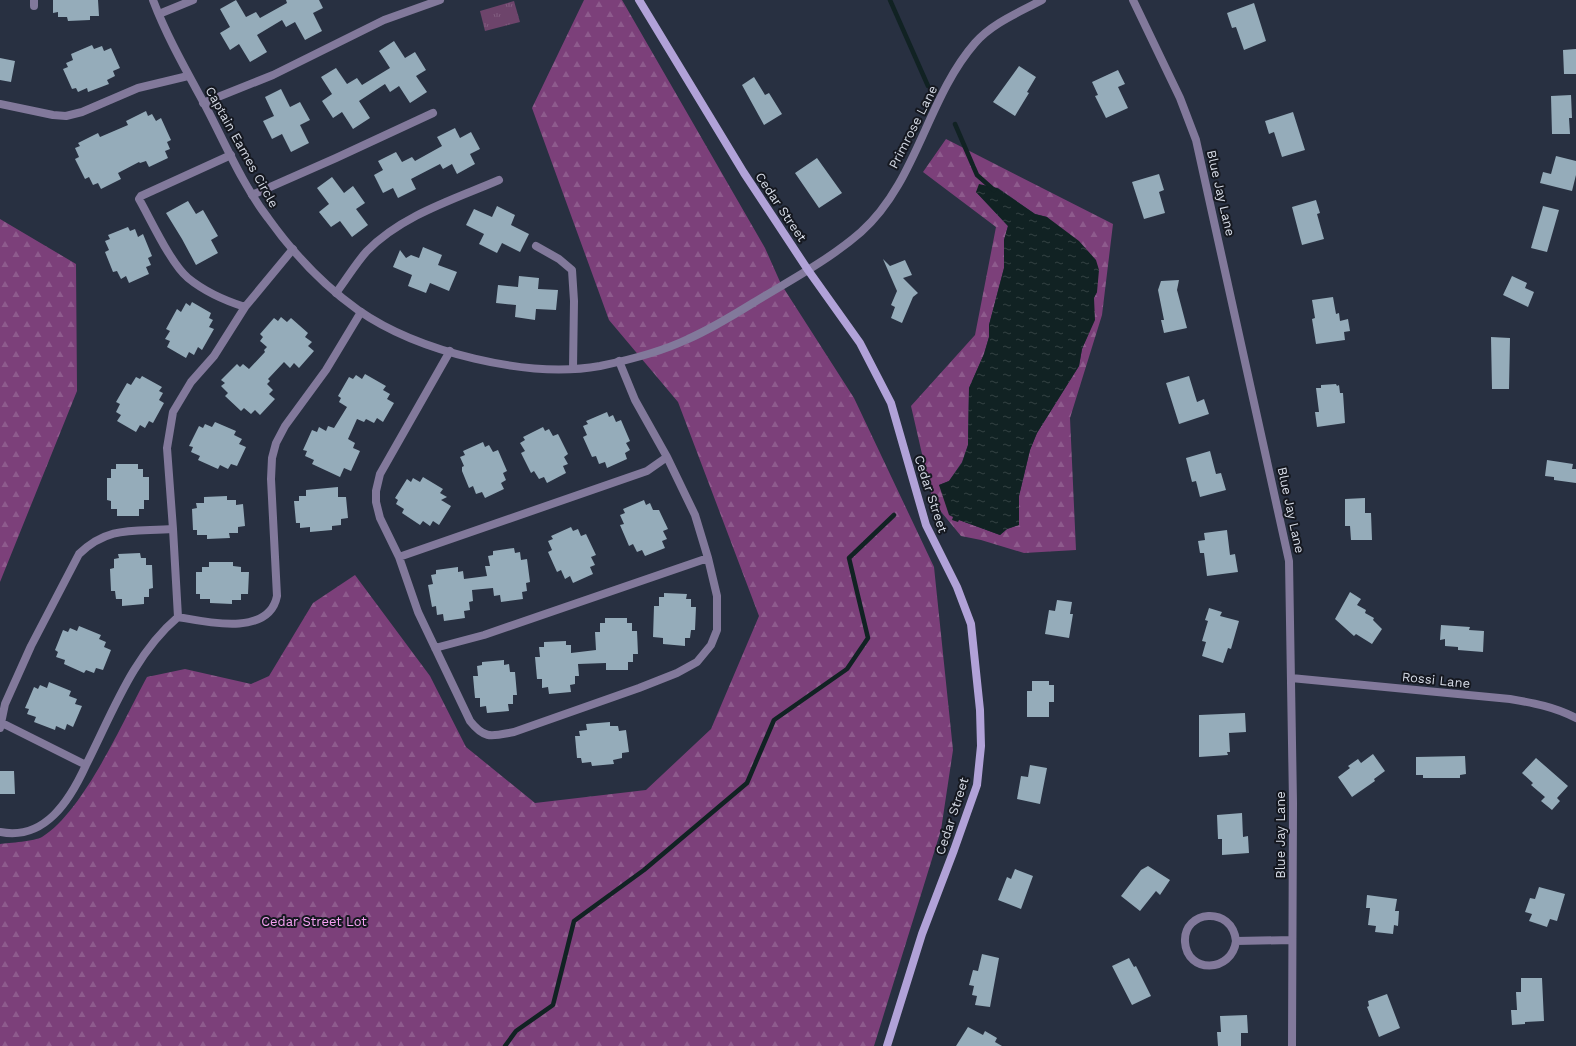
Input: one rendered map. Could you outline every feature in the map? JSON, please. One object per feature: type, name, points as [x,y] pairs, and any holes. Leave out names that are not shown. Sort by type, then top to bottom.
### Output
[{"type":"street","name":"Captain Eames Circle","points":[[153,0],[188,76],[252,195],[267,217],[293,249],[336,293],[362,312],[410,337],[450,352],[478,360],[516,366],[573,368],[597,366],[654,352],[687,340],[808,270]]},
{"type":"street","points":[[159,14],[193,0]]},
{"type":"street","points":[[203,103],[273,75],[384,20],[440,0]]},
{"type":"street","name":"Cedar Street","points":[[639,0],[744,173],[808,270],[860,343],[891,403],[926,525],[957,587],[971,624],[980,710],[980,746],[977,785],[922,934],[887,1046]]},
{"type":"street","name":"Primrose Lane","points":[[808,270],[862,231],[883,207],[904,172],[947,86],[961,62],[976,41],[996,25],[1042,0]]},
{"type":"street","name":"Blue Jay Lane","points":[[1133,0],[1180,98],[1196,140],[1208,188],[1289,561],[1291,678],[1292,1046]]},
{"type":"street","points":[[0,104],[53,115],[66,116],[82,112],[138,88],[188,76]]},
{"type":"street","points":[[252,195],[433,113]]},
{"type":"street","points":[[231,155],[141,196],[139,199],[176,264],[187,278],[231,303],[245,307]]},
{"type":"street","points":[[336,293],[367,251],[398,227],[429,210],[499,180]]},
{"type":"street","points":[[536,246],[559,259],[572,270],[574,301],[573,368]]},
{"type":"street","points":[[178,617],[167,448],[173,412],[191,382],[214,356],[245,307],[293,249]]},
{"type":"street","points":[[0,832],[22,832],[36,828],[50,820],[75,789],[133,672],[146,650],[164,629],[178,617],[222,624],[238,624],[252,622],[267,614],[275,605],[277,596],[271,479],[272,458],[276,443],[285,426],[326,370],[362,312]]},
{"type":"street","points":[[450,352],[380,474],[376,491],[378,513],[399,557],[418,612],[470,722],[478,732],[496,736],[514,732],[557,718],[646,686],[677,673],[696,662],[712,645],[717,630],[717,596],[708,558],[695,515],[667,457],[635,400],[619,361]]},
{"type":"street","points":[[399,557],[647,471],[667,457]]},
{"type":"street","points":[[86,765],[1,726],[5,704],[21,668],[79,554],[88,545],[114,532],[173,529]]},
{"type":"street","points":[[435,648],[484,636],[708,558]]},
{"type":"street","name":"Rossi Lane","points":[[1291,678],[1510,699],[1544,705],[1560,710],[1576,718]]},
{"type":"street","points":[[1207,916],[1218,916],[1227,922],[1234,930],[1236,941],[1231,955],[1224,962],[1214,966],[1204,965],[1194,960],[1188,952],[1185,942],[1187,932],[1193,923],[1207,916]]},
{"type":"street","points":[[1236,941],[1292,940]]},
{"type":"green space","name":"Cedar Street Lot","points":[[584,0],[622,0],[765,248],[781,284],[854,398],[934,567],[953,750],[941,830],[874,1046],[0,1046],[0,844],[34,840],[42,837],[58,824],[73,807],[101,764],[147,677],[185,669],[251,684],[269,676],[313,603],[355,575],[430,676],[466,747],[535,803],[646,790],[711,729],[759,616],[678,402],[609,320],[532,108]]},
{"type":"green space","points":[[514,1],[520,22],[485,31],[480,11]]},
{"type":"green space","points":[[946,139],[1113,224],[1102,315],[1070,418],[1076,550],[1024,553],[981,540],[961,536],[933,502],[911,406],[975,335],[996,227],[923,172]],"holes":[[[998,188],[1035,214],[1047,217],[1097,292],[1094,297],[1094,320],[1082,349],[1079,366],[1037,433],[1030,450],[1019,496],[1019,525],[1007,529],[1000,535],[959,520],[939,485],[949,481],[962,462],[968,445],[969,388],[984,354],[989,337],[989,325],[1004,268],[1004,240],[1008,226],[976,192]]]},
{"type":"green space","points":[[0,219],[76,264],[77,391],[0,582]]},
{"type":"water","points":[[979,184],[997,188],[1035,214],[1047,217],[1079,241],[1096,260],[1099,270],[1097,292],[1094,298],[1095,320],[1082,349],[1079,366],[1037,433],[1030,450],[1019,496],[1019,525],[1007,529],[1000,535],[959,520],[958,522],[952,520],[953,517],[949,515],[939,485],[949,481],[962,463],[968,445],[969,388],[984,354],[989,337],[989,325],[1004,268],[1004,240],[1008,226],[976,192]]},
{"type":"building","points":[[53,0],[98,0],[99,16],[90,16],[90,20],[68,21],[67,17],[58,17],[58,12],[53,13]]},
{"type":"building","points":[[236,0],[246,17],[256,12],[260,18],[287,3],[286,0],[319,0],[323,8],[313,13],[322,31],[305,40],[295,22],[286,27],[282,20],[257,35],[267,52],[250,62],[239,44],[230,50],[220,33],[230,27],[220,9]]},
{"type":"building","points":[[1254,3],[1266,41],[1244,50],[1236,27],[1232,28],[1227,13]]},
{"type":"building","points":[[394,41],[405,58],[415,52],[426,70],[416,76],[427,92],[410,103],[399,86],[390,92],[385,84],[359,101],[370,118],[353,129],[342,112],[333,118],[322,101],[332,94],[321,77],[336,68],[347,84],[357,78],[362,85],[390,68],[379,51]]},
{"type":"building","points":[[92,45],[94,49],[102,46],[104,51],[111,48],[120,68],[113,71],[115,76],[107,80],[109,84],[88,92],[87,88],[78,92],[76,88],[72,89],[63,69],[68,67],[66,63],[73,60],[71,54]]},
{"type":"building","points":[[1576,49],[1576,74],[1564,74],[1563,50]]},
{"type":"building","points":[[0,58],[15,61],[11,82],[0,80]]},
{"type":"building","points":[[1019,66],[1036,77],[1027,92],[1029,93],[1015,116],[993,102]]},
{"type":"building","points":[[1118,70],[1125,84],[1118,87],[1128,108],[1106,118],[1095,96],[1098,95],[1092,82]]},
{"type":"building","points":[[754,77],[765,95],[769,93],[782,114],[764,125],[742,85]]},
{"type":"building","points":[[281,89],[290,107],[300,102],[310,120],[300,125],[309,143],[291,152],[282,134],[272,139],[263,121],[274,116],[265,97]]},
{"type":"building","points":[[1571,95],[1572,118],[1569,118],[1570,134],[1552,134],[1551,96]]},
{"type":"building","points":[[146,111],[148,116],[152,114],[156,121],[161,118],[171,140],[167,142],[170,149],[165,151],[168,158],[149,167],[146,161],[139,162],[118,173],[121,179],[101,189],[98,183],[93,185],[89,177],[85,179],[75,159],[79,157],[75,148],[80,146],[78,143],[98,133],[100,137],[128,125],[126,121]]},
{"type":"building","points":[[1293,112],[1305,150],[1282,157],[1274,132],[1269,134],[1265,121]]},
{"type":"building","points":[[455,128],[460,138],[471,132],[480,149],[470,154],[475,164],[457,174],[452,164],[443,169],[440,164],[411,179],[416,189],[398,198],[393,188],[383,193],[374,175],[383,170],[378,161],[396,152],[402,162],[412,157],[415,161],[442,146],[437,137]]},
{"type":"building","points":[[1556,156],[1576,161],[1576,175],[1572,191],[1540,183],[1543,172],[1551,174]]},
{"type":"building","points":[[817,158],[842,193],[819,208],[795,173]]},
{"type":"building","points":[[1159,174],[1164,190],[1159,192],[1165,213],[1144,219],[1132,182]]},
{"type":"building","points":[[332,177],[344,193],[353,186],[365,203],[356,209],[368,225],[352,237],[340,221],[331,227],[319,212],[329,204],[317,188]]},
{"type":"building","points":[[1316,200],[1320,213],[1317,214],[1324,239],[1302,245],[1292,207]]},
{"type":"building","points":[[188,201],[196,214],[203,210],[218,236],[211,240],[218,253],[196,265],[166,213]]},
{"type":"building","points":[[497,206],[515,215],[511,225],[529,234],[520,252],[502,243],[497,253],[479,244],[484,234],[466,225],[474,209],[492,217]]},
{"type":"building","points":[[1543,206],[1559,210],[1547,252],[1531,248]]},
{"type":"building","points":[[128,227],[130,231],[135,229],[138,237],[143,234],[152,256],[148,258],[151,265],[146,267],[149,274],[129,283],[126,276],[121,279],[117,271],[113,272],[105,252],[109,250],[105,241],[110,239],[108,235]]},
{"type":"building","points":[[423,247],[442,255],[438,265],[457,272],[449,291],[430,283],[426,293],[408,286],[412,275],[393,267],[400,250],[406,258],[411,255],[419,258]]},
{"type":"building","points":[[883,259],[890,266],[905,260],[912,275],[903,278],[918,293],[913,297],[902,323],[891,318],[895,307],[891,305],[897,291]]},
{"type":"building","points":[[519,276],[539,278],[538,289],[558,290],[556,310],[536,309],[535,320],[515,317],[516,305],[496,303],[498,285],[518,287]]},
{"type":"building","points":[[1512,276],[1527,283],[1525,288],[1534,292],[1528,307],[1503,295]]},
{"type":"building","points":[[1179,280],[1177,290],[1187,328],[1164,333],[1161,320],[1164,320],[1158,290],[1161,281]]},
{"type":"building","points":[[1333,297],[1336,314],[1339,313],[1340,321],[1348,319],[1350,331],[1344,332],[1345,340],[1316,344],[1312,319],[1315,318],[1312,300]]},
{"type":"building","points":[[192,302],[211,313],[209,318],[213,320],[209,327],[214,329],[202,350],[198,347],[194,355],[189,352],[186,358],[167,347],[170,341],[165,339],[170,331],[166,329],[177,309],[181,312],[186,303],[190,306]]},
{"type":"building","points":[[281,317],[287,322],[291,318],[308,333],[305,337],[312,342],[308,346],[314,351],[299,368],[294,363],[290,368],[284,362],[268,379],[270,381],[267,384],[273,390],[269,394],[275,399],[260,415],[255,410],[251,414],[244,408],[241,411],[225,396],[228,393],[221,386],[225,383],[221,380],[237,364],[240,367],[243,364],[249,369],[265,352],[264,350],[267,347],[260,341],[263,337],[260,334],[274,318],[278,321]]},
{"type":"building","points":[[1491,337],[1510,338],[1509,389],[1492,389]]},
{"type":"building","points":[[365,374],[386,386],[383,390],[390,394],[387,399],[394,403],[383,422],[377,418],[374,423],[366,419],[364,422],[357,419],[348,439],[355,443],[353,448],[360,451],[351,471],[344,468],[340,477],[312,464],[314,460],[305,456],[307,451],[303,450],[312,430],[317,432],[319,427],[326,431],[328,426],[334,428],[347,407],[339,402],[341,398],[338,396],[349,377],[353,379],[356,375],[362,379]]},
{"type":"building","points":[[142,376],[162,387],[159,391],[163,393],[159,400],[164,403],[153,423],[149,421],[145,428],[140,425],[136,432],[117,421],[121,415],[116,412],[120,404],[116,402],[127,383],[131,385],[136,377],[140,379]]},
{"type":"building","points":[[1189,376],[1197,402],[1204,399],[1209,414],[1179,424],[1166,383]]},
{"type":"building","points":[[1336,384],[1337,386],[1339,385],[1340,393],[1343,393],[1345,423],[1317,427],[1315,412],[1319,412],[1316,388],[1321,388],[1321,385]]},
{"type":"building","points":[[607,412],[609,417],[613,415],[616,422],[621,420],[630,441],[626,443],[630,450],[625,453],[627,459],[607,468],[605,462],[599,464],[596,456],[592,457],[583,437],[587,435],[583,426],[588,424],[586,421]]},
{"type":"building","points":[[215,422],[236,431],[234,435],[242,439],[239,444],[246,447],[237,466],[231,464],[228,469],[220,465],[218,469],[198,460],[200,456],[191,452],[193,447],[189,446],[199,426],[203,428],[205,424],[212,427]]},
{"type":"building","points":[[543,427],[545,431],[549,429],[553,436],[558,434],[568,454],[564,457],[568,464],[563,466],[566,473],[547,483],[544,477],[539,479],[534,471],[531,473],[521,453],[525,451],[520,443],[525,440],[523,437]]},
{"type":"building","points":[[483,442],[485,447],[489,445],[493,452],[498,450],[507,471],[503,473],[506,480],[501,483],[504,489],[485,498],[482,492],[476,494],[473,486],[469,488],[462,471],[462,467],[464,466],[460,457],[465,455],[463,451]]},
{"type":"building","points":[[1210,451],[1216,474],[1221,473],[1226,490],[1200,497],[1196,481],[1192,482],[1186,458]]},
{"type":"building","points":[[1547,460],[1573,464],[1572,469],[1576,469],[1576,483],[1554,480],[1554,477],[1545,476]]},
{"type":"building","points":[[116,464],[138,464],[138,469],[143,469],[143,477],[149,477],[149,500],[144,500],[144,509],[139,509],[139,516],[117,516],[117,509],[111,509],[111,501],[107,500],[107,478],[111,478],[111,469],[116,469]]},
{"type":"building","points":[[423,477],[443,489],[440,493],[447,497],[441,500],[451,506],[439,525],[433,521],[430,526],[423,521],[420,525],[402,513],[404,509],[396,504],[398,500],[395,498],[407,479],[411,482],[413,478],[420,482]]},
{"type":"building","points":[[338,487],[338,497],[346,497],[348,518],[341,519],[341,525],[332,526],[332,530],[310,532],[310,527],[300,528],[300,523],[296,523],[294,501],[299,501],[299,496],[306,496],[306,490]]},
{"type":"building","points":[[227,496],[227,500],[236,500],[236,505],[243,504],[245,526],[238,527],[238,533],[229,533],[230,538],[207,539],[207,535],[197,535],[197,530],[193,530],[192,509],[197,508],[196,503],[204,503],[204,497]]},
{"type":"building","points":[[1365,498],[1365,513],[1371,513],[1372,540],[1351,540],[1350,526],[1345,526],[1345,499]]},
{"type":"building","points":[[644,500],[646,505],[650,503],[653,510],[659,510],[668,529],[663,531],[667,539],[662,541],[665,548],[645,556],[642,550],[637,552],[633,544],[629,546],[620,525],[624,524],[620,515],[625,513],[623,509]]},
{"type":"building","points":[[571,527],[573,531],[578,529],[581,536],[586,534],[596,555],[591,557],[595,565],[590,567],[593,574],[573,583],[570,576],[565,579],[561,570],[557,572],[548,552],[552,550],[548,541],[553,539],[551,536]]},
{"type":"building","points":[[1227,530],[1230,555],[1235,554],[1238,572],[1207,576],[1204,553],[1200,553],[1198,541],[1205,540],[1204,533]]},
{"type":"building","points":[[514,548],[515,553],[520,552],[521,560],[527,559],[530,582],[526,583],[527,591],[522,592],[523,599],[501,602],[500,595],[494,596],[493,588],[472,590],[473,601],[469,602],[470,610],[464,611],[465,618],[444,621],[443,614],[437,615],[436,606],[432,607],[428,585],[433,584],[431,575],[436,574],[436,570],[458,567],[458,572],[463,571],[464,579],[487,576],[485,566],[490,566],[488,556],[493,555],[493,551]]},
{"type":"building","points":[[140,553],[141,558],[146,558],[146,565],[152,565],[153,588],[149,589],[149,597],[144,597],[144,604],[122,606],[122,599],[116,599],[115,591],[111,591],[110,569],[114,568],[114,559],[119,558],[118,554]]},
{"type":"building","points":[[209,562],[233,562],[233,566],[241,567],[241,572],[249,572],[248,594],[241,594],[241,600],[232,600],[232,604],[210,603],[210,599],[200,599],[200,594],[196,594],[196,572],[202,572],[202,567],[209,567]]},
{"type":"building","points":[[1350,592],[1361,599],[1357,605],[1366,610],[1365,613],[1374,618],[1373,620],[1382,629],[1372,644],[1356,634],[1354,636],[1335,619]]},
{"type":"building","points":[[664,593],[687,594],[686,599],[691,599],[691,607],[696,607],[695,630],[691,630],[690,638],[685,638],[685,646],[663,644],[663,638],[653,637],[654,606],[659,606],[659,597],[664,597]]},
{"type":"building","points":[[1057,600],[1072,602],[1070,614],[1073,614],[1069,638],[1045,634],[1049,610],[1055,611]]},
{"type":"building","points":[[1209,608],[1222,612],[1220,616],[1239,621],[1231,649],[1228,648],[1223,663],[1202,656],[1206,642],[1202,641],[1208,621],[1205,620]]},
{"type":"building","points":[[605,618],[627,618],[627,623],[632,623],[632,631],[637,631],[638,654],[633,654],[633,662],[628,662],[628,670],[606,670],[606,663],[578,664],[579,676],[575,676],[575,684],[570,685],[571,692],[549,694],[548,687],[542,688],[542,679],[537,679],[535,657],[540,657],[539,647],[544,647],[544,642],[566,641],[566,645],[571,645],[571,653],[596,650],[595,632],[600,632],[600,623],[605,623]]},
{"type":"building","points":[[1441,625],[1470,627],[1469,630],[1484,631],[1483,652],[1458,650],[1458,647],[1445,646],[1445,639],[1440,640]]},
{"type":"building","points":[[79,626],[101,635],[99,639],[106,642],[104,647],[111,650],[103,670],[96,668],[94,673],[86,670],[84,673],[64,664],[65,660],[56,657],[58,652],[55,650],[63,630],[68,632],[70,628],[77,631]]},
{"type":"building","points":[[504,660],[504,665],[509,664],[510,672],[515,672],[517,695],[513,695],[513,704],[508,704],[509,711],[487,713],[486,706],[480,707],[480,698],[475,698],[473,676],[478,676],[477,666],[482,665],[482,662]]},
{"type":"building","points":[[1032,681],[1049,681],[1049,685],[1054,685],[1054,702],[1049,702],[1049,717],[1027,717],[1027,691],[1032,691]]},
{"type":"building","points":[[49,682],[71,691],[69,696],[77,699],[75,704],[82,706],[73,727],[67,724],[65,730],[56,726],[55,730],[34,722],[36,717],[27,714],[29,709],[25,708],[34,687],[38,689],[40,685],[47,688]]},
{"type":"building","points":[[1245,713],[1246,732],[1229,733],[1230,752],[1227,752],[1228,755],[1199,757],[1199,715]]},
{"type":"building","points":[[610,722],[610,726],[618,726],[619,731],[626,730],[629,752],[622,753],[622,758],[613,760],[614,764],[592,766],[591,762],[582,763],[581,758],[577,758],[575,736],[580,736],[579,731],[587,730],[586,724]]},
{"type":"building","points":[[1373,754],[1385,771],[1374,779],[1375,781],[1352,797],[1338,777],[1350,768],[1348,766],[1358,759],[1361,763]]},
{"type":"building","points":[[1465,756],[1466,774],[1460,775],[1460,778],[1423,778],[1423,775],[1416,775],[1416,757]]},
{"type":"building","points":[[1536,758],[1568,786],[1557,798],[1560,801],[1552,810],[1541,801],[1545,797],[1531,785],[1533,783],[1522,773]]},
{"type":"building","points":[[1030,765],[1047,768],[1040,804],[1017,799],[1021,776],[1028,777]]},
{"type":"building","points":[[0,771],[14,771],[15,794],[0,794]]},
{"type":"building","points":[[1242,813],[1243,837],[1248,836],[1249,853],[1222,855],[1222,839],[1218,839],[1217,815]]},
{"type":"building","points":[[1148,866],[1170,880],[1160,895],[1156,891],[1140,911],[1121,896],[1141,870]]},
{"type":"building","points":[[1015,869],[1033,876],[1021,909],[998,900],[1007,877],[1011,879]]},
{"type":"building","points":[[1539,887],[1565,894],[1557,921],[1550,919],[1547,927],[1529,921],[1532,914],[1525,912],[1530,898],[1535,899]]},
{"type":"building","points":[[1367,895],[1397,899],[1395,911],[1399,911],[1398,926],[1394,925],[1393,934],[1375,932],[1376,926],[1368,925],[1370,908],[1366,908]]},
{"type":"building","points":[[982,954],[999,958],[990,1007],[975,1005],[977,996],[972,995],[974,986],[969,985],[973,970],[978,971]]},
{"type":"building","points":[[1129,958],[1134,967],[1136,966],[1151,996],[1132,1005],[1112,966]]},
{"type":"building","points":[[1521,978],[1542,978],[1544,1021],[1525,1022],[1525,1024],[1512,1025],[1511,1010],[1517,1010],[1516,992],[1521,992]]},
{"type":"building","points":[[1387,994],[1400,1028],[1379,1037],[1367,1007],[1369,1006],[1368,1001]]},
{"type":"building","points":[[1247,1015],[1248,1033],[1241,1033],[1241,1046],[1218,1046],[1217,1032],[1221,1032],[1220,1016]]},
{"type":"building","points":[[968,1027],[983,1035],[985,1031],[997,1038],[995,1042],[1002,1046],[956,1046]]},
{"type":"waterway","points":[[890,0],[928,86]]},
{"type":"waterway","points":[[955,124],[977,175],[994,190]]},
{"type":"waterway","points":[[505,1046],[516,1031],[553,1005],[574,921],[644,870],[747,783],[774,720],[847,669],[868,638],[849,558],[894,515]]}]
